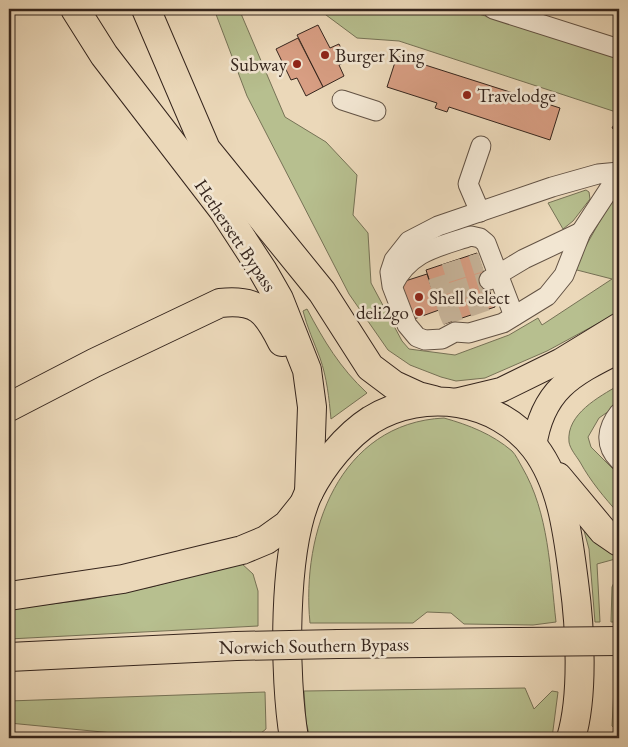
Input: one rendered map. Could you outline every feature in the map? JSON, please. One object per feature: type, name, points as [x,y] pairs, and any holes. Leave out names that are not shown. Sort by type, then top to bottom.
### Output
[{"type":"highway","name":"Hethersett Bypass","points":[[75,9],[104,55],[224,211],[279,299],[307,370],[312,407],[307,498]]},
{"type":"highway","name":"Hethersett Bypass","points":[[146,9],[206,149],[322,292],[370,367],[394,385],[418,396],[483,409],[508,421],[540,455],[603,531],[619,542]]},
{"type":"highway","points":[[9,407],[94,362],[220,303],[238,301],[260,307],[270,319],[285,347],[311,439]]},
{"type":"highway","points":[[9,596],[123,579],[242,550],[266,540],[286,526],[338,451],[353,434],[371,420],[400,407],[446,402]]},
{"type":"highway","points":[[540,455],[553,480],[561,509],[576,595],[579,676],[571,738]]},
{"type":"highway","points":[[294,738],[289,690],[289,598],[297,530],[307,498]]},
{"type":"highway","name":"Norwich Southern Bypass","points":[[9,657],[236,646],[619,641]]},
{"type":"main road","points":[[446,402],[501,390],[560,361],[619,325]]},
{"type":"main road","points":[[540,455],[538,424],[547,404],[558,390],[585,368],[619,350]]},
{"type":"lane","points":[[494,9],[619,48]]},
{"type":"lane","points":[[342,100],[376,111]]},
{"type":"lane","points":[[480,212],[468,184],[481,146]]},
{"type":"lane","points":[[619,173],[581,232],[564,275],[547,296],[512,312],[468,321],[454,327],[442,339],[417,337],[407,325],[392,286],[390,272],[394,260],[408,241],[438,226],[589,176],[619,173]]},
{"type":"lane","points":[[492,273],[581,232]]},
{"type":"lane","points":[[392,286],[414,257],[471,236],[480,238],[492,273],[512,312]]},
{"type":"lane","points":[[492,273],[524,259]]},
{"type":"lane","points":[[619,413],[609,428],[610,446],[619,460]]},
{"type":"green space","points":[[214,9],[239,9],[285,117],[326,142],[357,175],[353,215],[368,233],[371,283],[402,341],[409,349],[455,355],[509,335],[538,318],[542,325],[612,279],[573,269],[619,190],[619,312],[547,351],[485,378],[456,381],[441,377],[410,365],[388,350],[349,294],[247,96]]},
{"type":"green space","points":[[318,9],[461,9],[619,54],[619,113],[399,41],[357,38]]},
{"type":"green space","points":[[586,190],[589,192],[590,199],[573,221],[563,229],[548,203]]},
{"type":"green space","points":[[307,309],[333,354],[357,384],[367,393],[331,419],[324,373],[303,311]]},
{"type":"green space","points":[[619,385],[619,404],[599,418],[588,437],[591,447],[619,475],[619,514],[589,476],[572,450],[569,442],[569,432],[578,415],[585,408]]},
{"type":"green space","points":[[444,418],[471,427],[496,440],[512,451],[522,467],[538,503],[543,523],[550,562],[556,622],[533,625],[464,624],[451,613],[427,612],[413,623],[310,623],[309,589],[312,554],[321,520],[334,489],[353,461],[378,439],[408,425]]},
{"type":"green space","points":[[583,527],[619,548],[619,558],[597,564],[600,622],[595,622],[589,549]]},
{"type":"green space","points":[[241,563],[253,574],[258,591],[258,626],[9,639],[9,609],[85,600],[151,587]]},
{"type":"green space","points":[[618,574],[619,622],[611,622],[612,587]]},
{"type":"green space","points":[[525,688],[534,709],[552,691],[558,692],[552,738],[310,738],[306,722],[304,691]]},
{"type":"green space","points":[[614,688],[619,688],[619,733],[612,726]]},
{"type":"green space","points":[[265,692],[266,729],[255,738],[230,732],[227,738],[165,738],[9,723],[9,701]]},
{"type":"building","name":"Burger King","points":[[318,25],[330,48],[339,44],[347,61],[339,65],[344,76],[323,87],[297,35]]},
{"type":"building","name":"Subway","points":[[298,38],[323,87],[306,96],[297,78],[291,80],[276,49]]},
{"type":"building","points":[[357,56],[368,59],[366,65],[355,62]]},
{"type":"building","name":"Travelodge","points":[[397,56],[560,108],[550,140],[449,107],[447,112],[435,108],[437,103],[387,87]]},
{"type":"building","points":[[616,121],[619,123],[619,132],[612,128]]},
{"type":"building","points":[[477,253],[495,307],[444,324],[426,270]]},
{"type":"building","name":"Shell Select","points":[[427,274],[439,310],[411,320],[399,283]]},
{"type":"tunnel","points":[[443,295],[437,276],[481,262]]},
{"type":"tunnel","points":[[449,314],[443,295],[487,281]]},
{"type":"tunnel","points":[[452,321],[449,314],[493,299]]},
{"type":"place","name":"Burger King","points":[[325,55]]},
{"type":"place","name":"Subway","points":[[297,64]]},
{"type":"place","name":"Travelodge","points":[[467,95]]},
{"type":"place","name":"Shell Select","points":[[419,297]]},
{"type":"place","name":"deli2go","points":[[419,312]]}]
